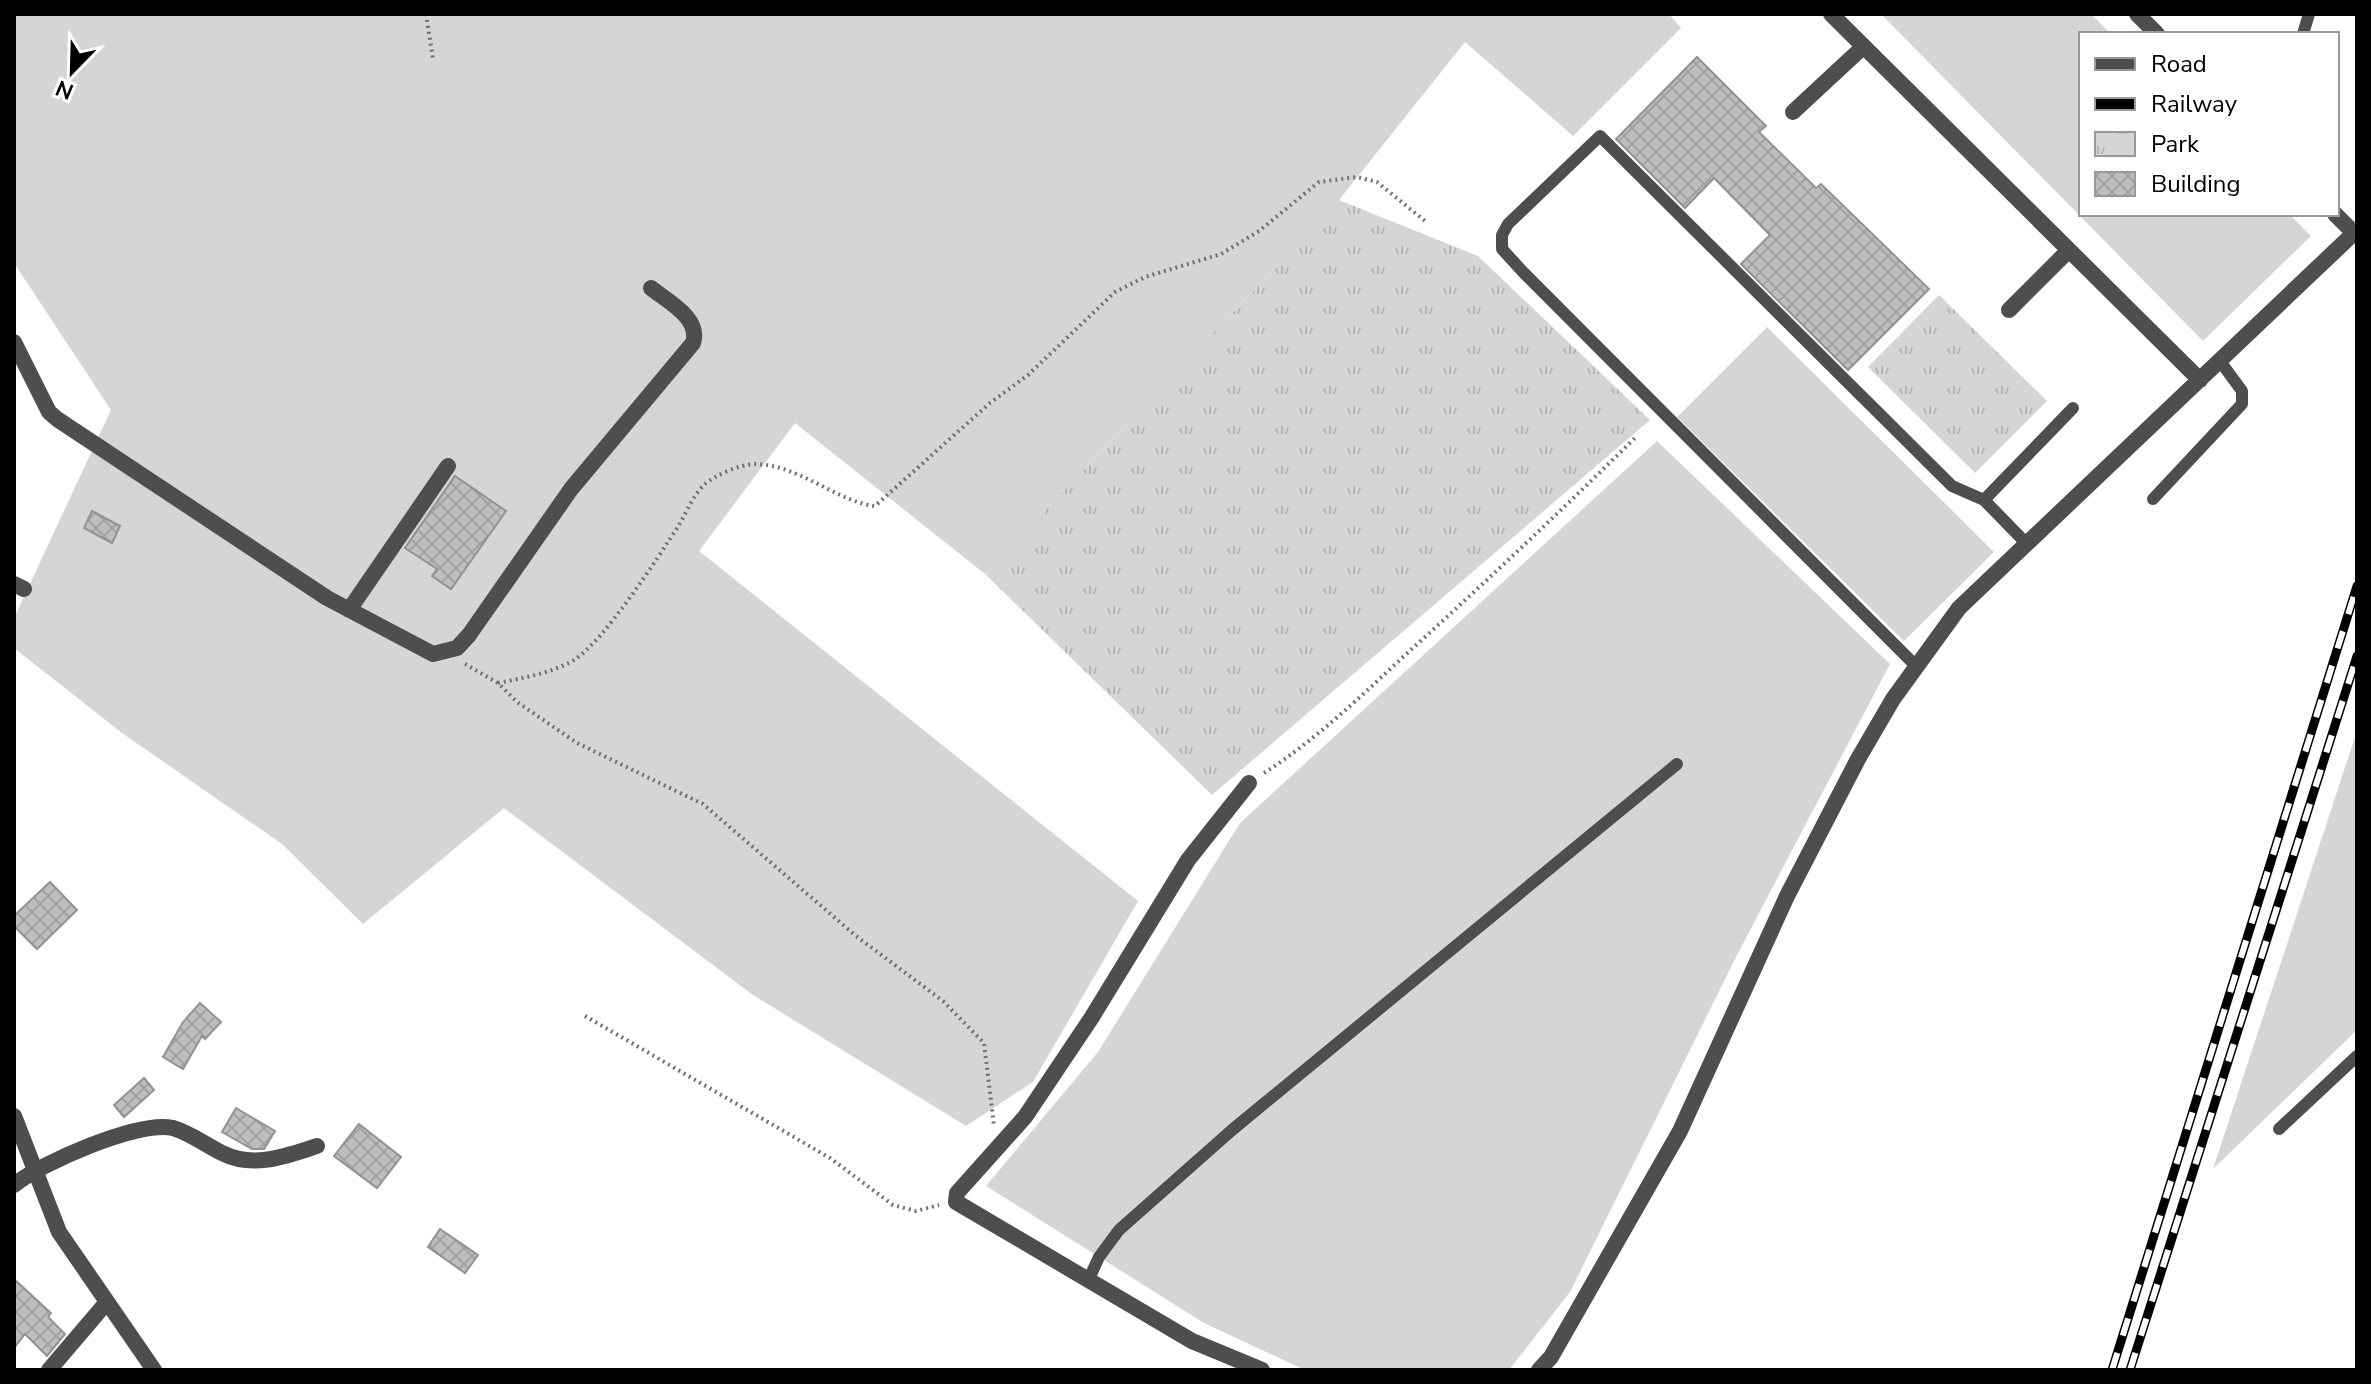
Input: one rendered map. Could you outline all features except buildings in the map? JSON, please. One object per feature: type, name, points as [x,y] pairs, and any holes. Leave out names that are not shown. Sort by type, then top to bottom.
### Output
[{"type":"street","points":[[1831,14],[2200,380]]},
{"type":"street","points":[[2137,14],[2155,32]]},
{"type":"street","points":[[1793,112],[1863,47]]},
{"type":"street","points":[[1539,1370],[1551,1357],[1680,1131],[1787,896],[1858,759],[1917,667],[1959,608],[2356,231],[2337,216]]},
{"type":"street","points":[[2009,310],[2068,251]]},
{"type":"street","points":[[14,342],[49,412],[57,419],[349,610],[433,654],[457,648],[469,635],[571,489],[693,343],[696,333],[693,322],[651,288]]},
{"type":"street","points":[[349,610],[448,466]]},
{"type":"street","points":[[1249,783],[1188,860],[1092,1017],[1025,1117],[957,1193],[956,1202],[1192,1341],[1262,1370]]},
{"type":"street","points":[[14,1116],[59,1232],[154,1370]]},
{"type":"street","points":[[14,1185],[33,1170],[138,1131],[163,1127],[176,1129],[227,1155],[247,1161],[272,1161],[317,1146]]},
{"type":"street","points":[[56,1367],[107,1302]]},
{"type":"lane","points":[[1917,667],[1523,272],[1502,249],[1502,235],[1508,224],[1600,136],[1952,486],[1984,500],[2026,543]]},
{"type":"lane","points":[[2153,499],[2242,404],[2242,391],[2220,361]]},
{"type":"lane","points":[[1984,500],[2073,408]]},
{"type":"lane","points":[[1088,1281],[1099,1257],[1119,1230],[1221,1140],[1677,764]]},
{"type":"lane","points":[[2279,1129],[2357,1056]]},
{"type":"path","points":[[426,14],[433,59]]},
{"type":"path","points":[[498,683],[573,661],[587,649],[650,570],[705,484],[735,468],[756,464],[817,480],[858,504],[875,506],[990,403],[1028,375],[1115,292],[1145,277],[1221,254],[1259,231],[1319,182],[1357,177],[1377,182],[1425,221]]},
{"type":"path","points":[[1249,783],[1298,752],[1637,436]]},
{"type":"path","points":[[433,654],[472,667],[498,683],[517,702],[577,743],[703,804],[856,936],[943,1001],[984,1043],[997,1148]]},
{"type":"path","points":[[585,1016],[830,1158],[893,1205],[916,1211],[956,1202]]},
{"type":"green space","points":[[14,14],[1669,14],[1681,28],[1573,136],[1465,42],[1339,200],[985,574],[795,423],[699,551],[1138,901],[1033,1082],[966,1126],[753,995],[504,808],[363,924],[282,844],[122,733],[14,648],[14,618],[111,410],[14,263]]},
{"type":"green space","points":[[1881,14],[2091,14],[2109,32],[2079,32],[2079,215]]},
{"type":"green space","points":[[1339,200],[1478,256],[1650,420],[1212,795],[985,574]]},
{"type":"green space","points":[[2080,216],[2291,216],[2311,236],[2203,341]]},
{"type":"green space","points":[[1939,295],[2047,401],[1975,473],[1868,367]]},
{"type":"green space","points":[[1767,327],[1994,552],[1904,641],[1677,417]]},
{"type":"green space","points":[[1657,441],[1890,664],[1737,955],[1570,1292],[1509,1370],[1305,1370],[1204,1323],[986,1186],[1098,1052],[1240,823]]},
{"type":"green space","points":[[2357,731],[2357,1030],[2213,1169]]},
{"type":"railway","points":[[2112,1370],[2357,586]]},
{"type":"railway","points":[[2130,1370],[2357,656]]}]
